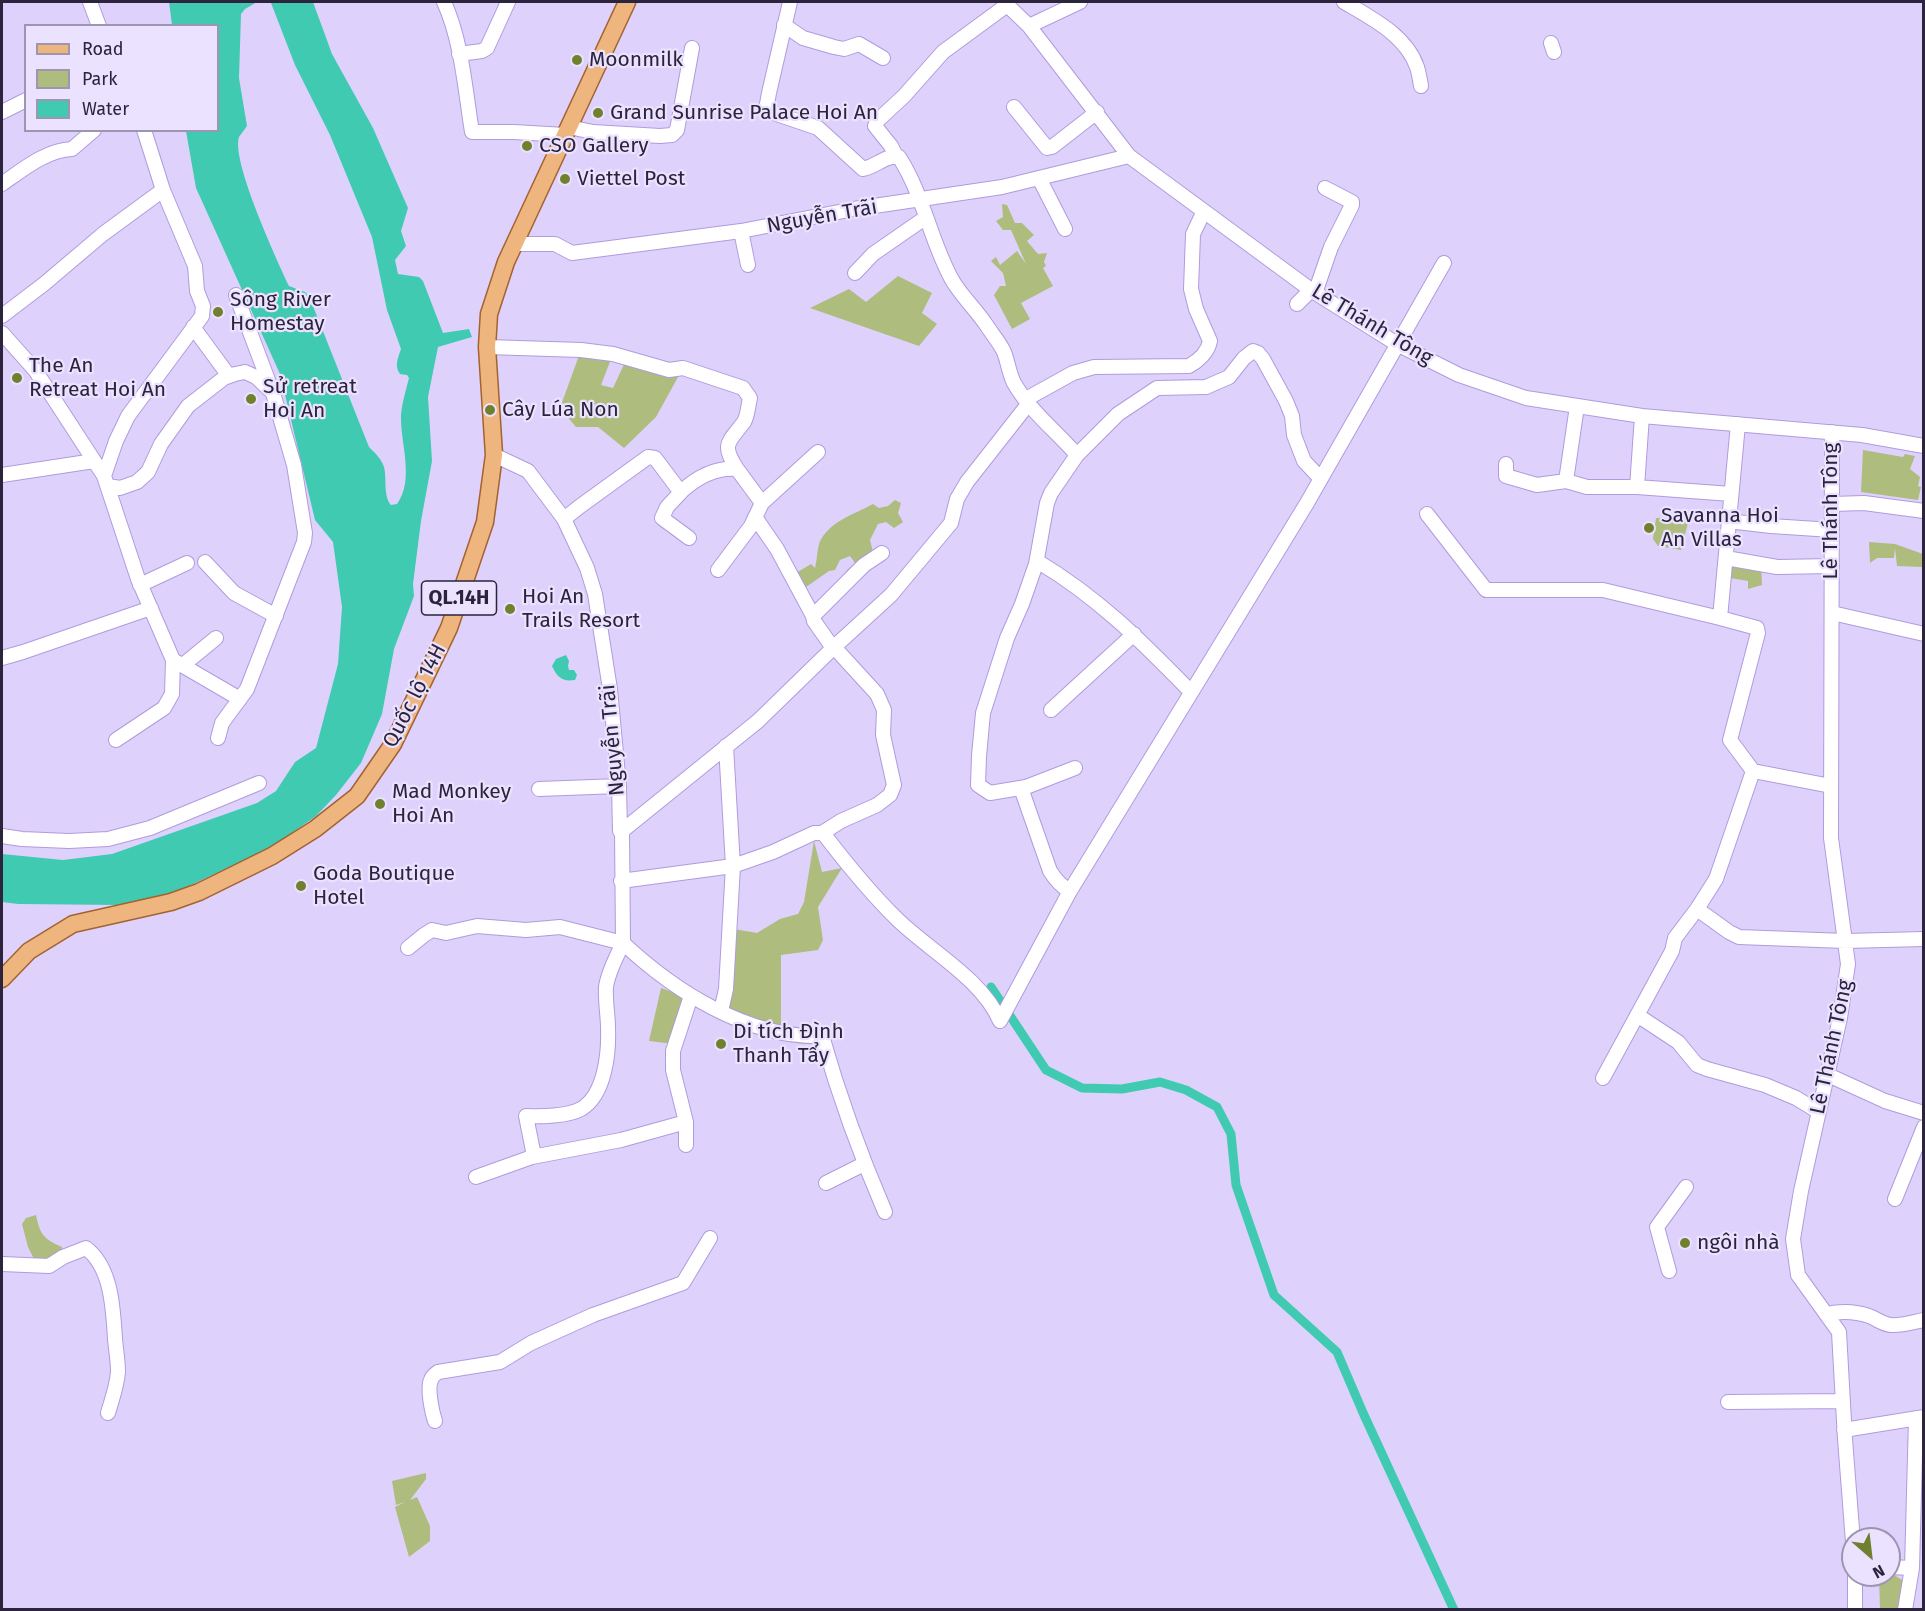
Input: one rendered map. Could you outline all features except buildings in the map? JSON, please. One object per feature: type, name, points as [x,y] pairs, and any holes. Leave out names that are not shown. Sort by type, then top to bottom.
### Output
[{"type":"main road","name":"Quốc lộ 14H","points":[[2,978],[29,951],[73,924],[171,902],[199,892],[281,851],[315,829],[357,796],[393,744],[449,628],[485,522],[494,455],[487,347],[489,314],[506,262],[627,2]]},
{"type":"street","points":[[90,2],[98,24]]},
{"type":"street","points":[[444,2],[459,54],[472,132],[567,131],[672,135],[677,130],[692,48]]},
{"type":"street","points":[[459,54],[482,51],[487,48],[508,2]]},
{"type":"street","points":[[790,2],[767,104],[771,112],[818,128],[863,169],[891,156],[896,156]]},
{"type":"street","points":[[1029,26],[1080,2]]},
{"type":"street","points":[[1344,2],[1379,23],[1400,40],[1412,57],[1420,80]]},
{"type":"street","points":[[1006,3],[943,52],[904,96],[877,121],[875,126],[905,166],[921,200],[925,218],[952,280],[1003,351],[1014,381],[1027,401],[1077,455]]},
{"type":"street","name":"Lê Thánh Tông","points":[[1006,3],[1029,26],[1129,156],[1313,291],[1397,344],[1459,375],[1526,398],[1642,416],[1832,432],[1831,838],[1848,964],[1840,1018],[1801,1191],[1793,1239],[1798,1275],[1839,1332],[1852,1527]]},
{"type":"street","points":[[784,25],[803,38],[844,49],[859,44],[883,58]]},
{"type":"street","points":[[2,112],[24,101]]},
{"type":"street","points":[[1014,107],[1047,148],[1052,147],[1097,112]]},
{"type":"street","points":[[2,184],[39,159],[72,149],[92,132]]},
{"type":"street","points":[[106,481],[116,441],[128,416],[202,316],[203,306],[197,291],[195,266],[163,190],[145,132]]},
{"type":"street","name":"Nguyễn Trãi","points":[[514,244],[555,244],[572,253],[741,231],[854,209],[1002,187],[1129,156]]},
{"type":"street","points":[[1039,178],[1065,229]]},
{"type":"street","points":[[1297,304],[1313,291],[1352,205],[1352,202],[1325,189]]},
{"type":"street","points":[[2,316],[103,234],[163,190]]},
{"type":"street","points":[[622,831],[758,721],[891,595],[951,523],[957,499],[967,482],[1027,401],[1073,374],[1094,367],[1189,366],[1200,358],[1210,346],[1210,341],[1192,296],[1193,234],[1204,211]]},
{"type":"street","points":[[855,273],[873,254],[925,218]]},
{"type":"street","points":[[741,231],[748,265]]},
{"type":"street","points":[[823,832],[866,887],[900,922],[981,992],[1000,1021],[1070,891],[1320,478],[1444,263]]},
{"type":"street","points":[[218,738],[222,723],[248,689],[300,555],[305,533],[294,465],[273,393],[236,295]]},
{"type":"street","points":[[193,327],[229,376]]},
{"type":"street","points":[[2,333],[35,370],[106,481],[140,585],[178,663],[240,699]]},
{"type":"street","points":[[487,347],[581,350],[614,354],[669,370],[683,368],[692,370],[743,388],[750,398],[748,412],[731,437],[728,456],[762,503]]},
{"type":"street","points":[[1075,768],[1021,788],[990,793],[978,785],[979,744],[983,713],[993,677],[1022,604],[1036,561],[1047,503],[1051,493],[1077,455],[1118,414],[1150,392],[1157,388],[1206,387],[1229,377],[1244,358],[1253,351],[1263,359],[1286,401],[1292,416],[1294,435],[1304,461],[1320,478]]},
{"type":"street","points":[[106,481],[120,488],[137,482],[148,472],[161,444],[188,406],[229,376],[245,372],[256,377],[273,393]]},
{"type":"street","points":[[1566,481],[1577,406]]},
{"type":"street","points":[[1637,487],[1642,416]]},
{"type":"street","points":[[1720,618],[1738,424]]},
{"type":"street","points":[[1832,432],[1894,439],[1923,446]]},
{"type":"street","points":[[718,570],[751,526],[762,503],[818,452]]},
{"type":"street","name":"Nguyễn Trãi","points":[[494,455],[528,471],[564,519],[587,568],[595,594],[610,689],[619,786],[620,831],[622,831],[623,943]]},
{"type":"street","points":[[564,519],[648,457],[656,458],[671,481],[679,490],[683,490]]},
{"type":"street","points":[[2,475],[94,461]]},
{"type":"street","points":[[1506,464],[1506,476],[1537,485],[1566,481],[1587,487],[1637,487],[1731,494]]},
{"type":"street","points":[[689,538],[662,518],[667,507],[683,490],[712,471],[724,468],[737,469]]},
{"type":"street","points":[[1832,504],[1864,503],[1923,511]]},
{"type":"street","points":[[1426,514],[1486,590],[1604,590],[1757,628],[1758,633],[1730,740],[1753,771],[1831,786]]},
{"type":"street","points":[[621,881],[733,866],[773,852],[814,833],[823,832],[841,821],[877,806],[890,795],[894,785],[883,735],[884,710],[877,694],[834,647],[814,621],[777,549],[755,517]]},
{"type":"street","points":[[1728,521],[1832,530]]},
{"type":"street","points":[[813,616],[864,565],[882,553]]},
{"type":"street","points":[[1726,558],[1777,567],[1832,567]]},
{"type":"street","points":[[1036,561],[1070,581],[1134,634],[1191,692]]},
{"type":"street","points":[[205,562],[234,593],[276,616]]},
{"type":"street","points":[[140,585],[187,563]]},
{"type":"street","points":[[2,657],[24,652],[151,608]]},
{"type":"street","points":[[1832,613],[1923,634]]},
{"type":"street","points":[[1051,710],[1134,634]]},
{"type":"street","points":[[116,740],[164,708],[172,694],[178,663],[216,638]]},
{"type":"street","points":[[721,1011],[726,989],[733,866],[726,746]]},
{"type":"street","points":[[1603,1078],[1672,951],[1675,938],[1716,879],[1753,771]]},
{"type":"street","points":[[2,836],[69,841],[108,839],[150,828],[259,783]]},
{"type":"street","points":[[539,789],[619,786]]},
{"type":"street","points":[[1021,788],[1050,871],[1054,878],[1070,891]]},
{"type":"street","points":[[1697,909],[1738,937],[1845,941],[1923,939]]},
{"type":"street","points":[[408,948],[432,930],[446,933],[477,926],[525,930],[560,927],[623,943],[691,996],[751,1024],[777,1032],[822,1036],[841,1101],[864,1164],[885,1212]]},
{"type":"street","points":[[532,1157],[533,1151],[526,1116],[572,1112],[581,1108],[590,1102],[601,1080],[608,1046],[606,987],[623,943]]},
{"type":"street","points":[[686,1145],[686,1122],[673,1070],[673,1052],[691,996]]},
{"type":"street","points":[[1637,1015],[1678,1042],[1697,1065],[1707,1070],[1765,1085],[1796,1098],[1819,1112]]},
{"type":"street","points":[[1828,1076],[1885,1101],[1923,1113]]},
{"type":"street","points":[[476,1177],[532,1157],[621,1140],[686,1122]]},
{"type":"street","points":[[1895,1199],[1923,1126]]},
{"type":"street","points":[[826,1183],[864,1164]]},
{"type":"street","points":[[1669,1271],[1657,1227],[1686,1187]]},
{"type":"street","points":[[435,1421],[432,1412],[430,1381],[438,1372],[500,1362],[531,1343],[593,1315],[683,1283],[710,1238]]},
{"type":"street","points":[[2,1264],[49,1266],[63,1257],[86,1248],[99,1262],[106,1277],[111,1302],[118,1370],[108,1413]]},
{"type":"street","points":[[1826,1314],[1839,1311],[1857,1313],[1869,1316],[1881,1323],[1894,1325],[1923,1320]]},
{"type":"street","points":[[1728,1402],[1843,1401]]},
{"type":"street","points":[[1844,1430],[1920,1418],[1912,1568],[1905,1610]]},
{"type":"street","points":[[1901,1568],[1912,1568]]},
{"type":"street","points":[[1855,1587],[1855,1610]]},
{"type":"green space","points":[[1002,204],[1007,205],[1015,223],[1022,223],[1034,235],[1027,241],[1038,254],[1047,253],[1044,262],[1046,266],[1043,268],[1053,286],[1021,303],[1030,319],[1012,329],[994,295],[1000,286],[1006,286],[1003,273],[991,261],[996,257],[1000,265],[1017,251],[1026,264],[1011,230],[1003,230],[996,221],[1003,217]]},
{"type":"green space","points":[[898,276],[932,293],[922,313],[937,324],[919,346],[810,308],[849,289],[866,302]]},
{"type":"green space","points":[[581,350],[613,354],[601,385],[613,388],[627,358],[683,368],[656,417],[624,448],[598,427],[576,427],[560,408]]},
{"type":"green space","points":[[1863,450],[1903,457],[1905,454],[1915,456],[1910,469],[1920,477],[1918,486],[1921,487],[1918,500],[1861,492]]},
{"type":"green space","points":[[895,500],[901,503],[898,513],[903,522],[894,528],[886,522],[878,524],[870,540],[874,557],[851,578],[846,571],[855,563],[850,556],[840,560],[835,570],[829,571],[806,587],[796,573],[811,564],[815,568],[819,544],[828,530],[873,504],[879,508],[888,506]]},
{"type":"green space","points":[[1656,518],[1689,519],[1681,550],[1658,546],[1653,539]]},
{"type":"green space","points":[[1869,542],[1895,544],[1923,554],[1923,567],[1897,566],[1895,548],[1894,558],[1877,558],[1870,563]]},
{"type":"green space","points":[[1726,555],[1761,565],[1762,585],[1748,589],[1748,581],[1724,577]]},
{"type":"green space","points":[[814,841],[822,872],[842,868],[818,907],[823,940],[818,950],[781,955],[781,1026],[723,1009],[728,928],[757,933],[780,919],[798,914],[804,902]]},
{"type":"green space","points":[[661,988],[687,997],[674,1044],[649,1041]]},
{"type":"green space","points":[[36,1215],[44,1236],[62,1247],[62,1257],[50,1263],[34,1259],[28,1247],[22,1224],[26,1218]]},
{"type":"green space","points":[[426,1473],[426,1479],[410,1500],[417,1497],[430,1526],[430,1541],[409,1557],[395,1507],[405,1502],[396,1505],[392,1481]]},
{"type":"green space","points":[[1901,1579],[1904,1581],[1900,1609],[1880,1609],[1879,1587],[1901,1587]]},
{"type":"water","points":[[169,2],[257,2],[241,14],[239,78],[247,126],[239,137],[238,149],[242,167],[257,211],[289,286],[309,296],[369,447],[380,458],[384,467],[386,492],[391,505],[397,504],[405,483],[401,415],[409,378],[407,375],[400,374],[397,368],[401,349],[387,310],[372,237],[330,135],[295,65],[271,3],[268,2],[313,2],[332,54],[373,128],[408,208],[401,231],[406,246],[395,260],[398,274],[419,277],[423,281],[443,333],[469,329],[472,337],[438,347],[428,397],[432,461],[421,521],[413,584],[414,596],[394,649],[382,714],[361,763],[336,795],[316,816],[273,846],[172,894],[119,905],[2,902],[2,854],[63,860],[112,854],[257,803],[276,791],[295,762],[316,748],[338,664],[342,607],[333,542],[315,520],[280,374],[196,188],[186,132],[219,132],[219,24],[172,24]]},
{"type":"water","points":[[566,655],[569,670],[574,670],[577,675],[575,680],[560,678],[552,666],[556,659]]},
{"type":"waterway","points":[[991,987],[1046,1070],[1082,1088],[1122,1089],[1160,1082],[1186,1090],[1217,1107],[1231,1134],[1236,1185],[1274,1295],[1337,1352],[1454,1610]]},
{"type":"place","name":"Moonmilk","points":[[577,60]]},
{"type":"place","name":"Grand Sunrise Palace Hoi An","points":[[598,113]]},
{"type":"place","name":"CSO Gallery","points":[[527,146]]},
{"type":"place","name":"Viettel Post","points":[[565,179]]},
{"type":"place","name":"Sông River Homestay","points":[[218,312]]},
{"type":"place","name":"The An Retreat Hoi An","points":[[17,378]]},
{"type":"place","name":"Sử retreat Hoi An","points":[[251,399]]},
{"type":"place","name":"Cây Lúa Non","points":[[490,410]]},
{"type":"place","name":"Savanna Hoi An Villas","points":[[1649,528]]},
{"type":"place","name":"Hoi An Trails Resort","points":[[510,609]]},
{"type":"place","name":"Mad Monkey Hoi An","points":[[380,804]]},
{"type":"place","name":"Goda Boutique Hotel","points":[[301,886]]},
{"type":"place","name":"Di tích Đình Thanh Tẩy","points":[[721,1044]]},
{"type":"place","name":"ngôi nhà","points":[[1685,1243]]}]
